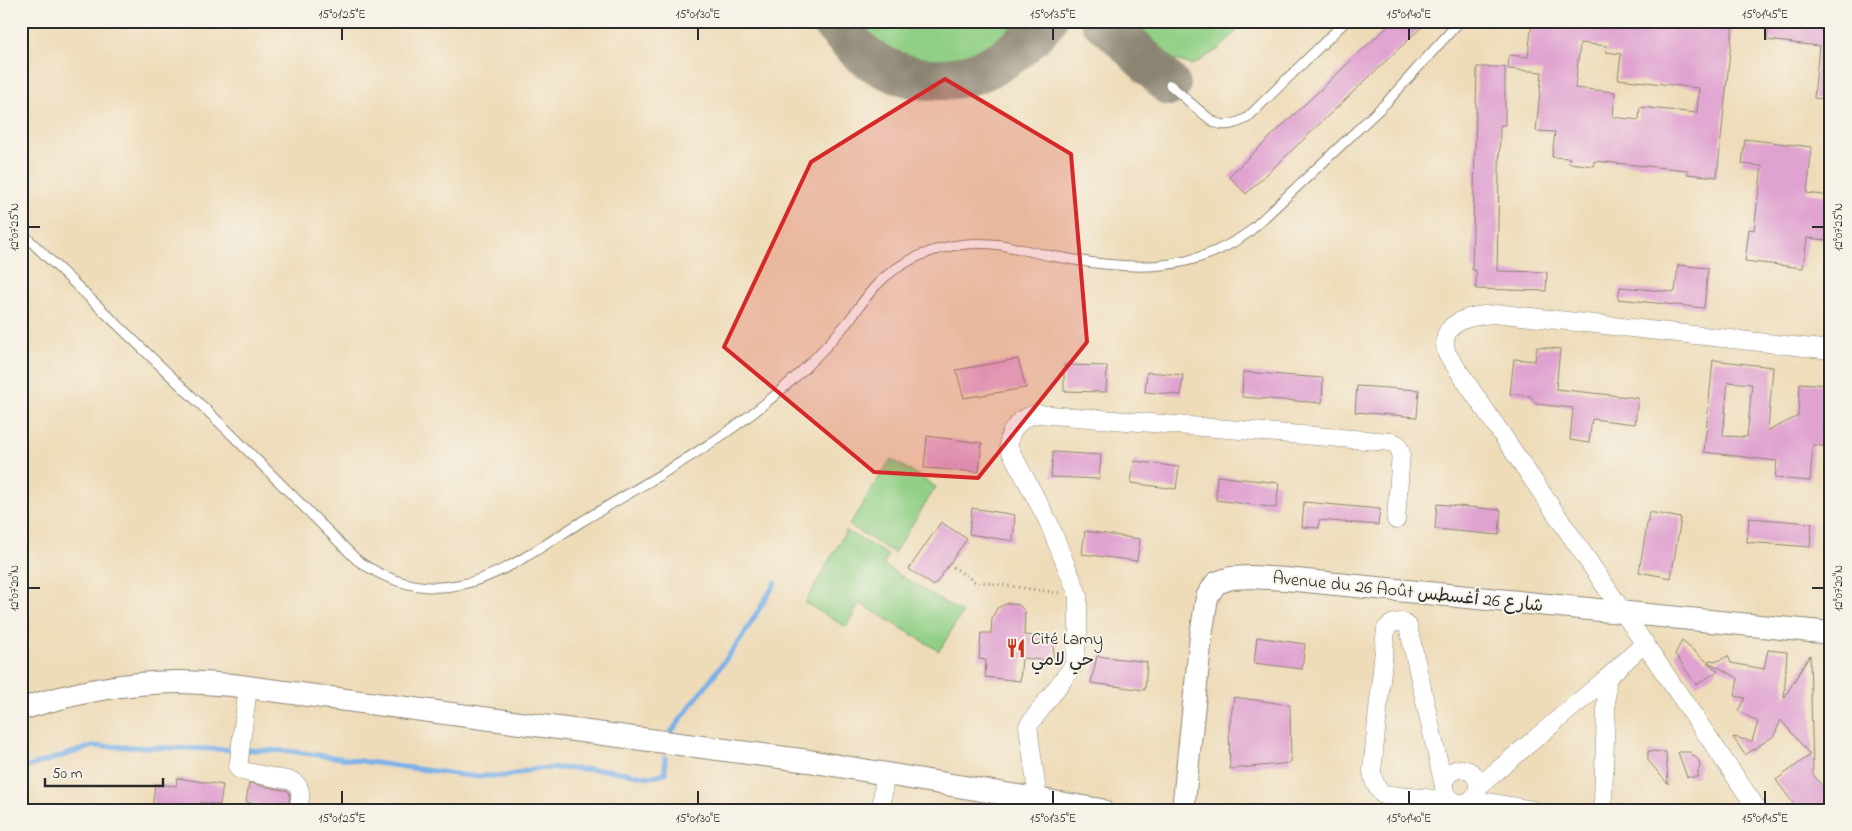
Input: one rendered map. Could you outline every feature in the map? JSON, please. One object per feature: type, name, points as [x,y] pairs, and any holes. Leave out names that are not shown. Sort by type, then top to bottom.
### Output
[{"type":"street","points":[[1758,810],[1447,354],[1444,346],[1448,332],[1456,322],[1484,314],[1502,314],[1831,350]]},
{"type":"street","points":[[1038,799],[1028,726],[1074,665],[1078,634],[1078,596],[1048,521],[1008,444],[1012,432],[1023,419],[1030,415],[1038,414],[1391,442],[1396,444],[1401,453],[1396,520]]},
{"type":"street","name":"Avenue du 26 Août شارع 26 أغسطس","points":[[1184,810],[1207,597],[1216,583],[1231,578],[1251,576],[1831,633]]},
{"type":"street","points":[[1447,793],[1384,795],[1374,781],[1372,772],[1386,629],[1390,624],[1402,622],[1408,626],[1447,793],[1458,803],[1465,803],[1645,643]]},
{"type":"street","points":[[1601,810],[1603,802],[1607,678]]},
{"type":"street","points":[[21,709],[57,698],[118,686],[178,682],[248,687],[789,758],[1101,810]]},
{"type":"street","points":[[248,687],[238,768],[242,771],[292,781],[297,784],[301,795],[298,810]]},
{"type":"street","points":[[1447,793],[1445,779],[1457,769],[1465,769],[1472,772],[1477,778],[1476,793]]},
{"type":"street","points":[[881,810],[885,773]]},
{"type":"street","points":[[1476,793],[1533,810]]},
{"type":"lane","points":[[1170,85],[1216,122],[1228,124],[1241,122],[1346,21]]},
{"type":"lane","points":[[21,232],[224,427],[357,560],[383,576],[412,585],[426,587],[456,586],[471,583],[498,572],[645,483],[744,420],[810,363],[848,321],[878,282],[913,258],[948,247],[985,244],[1078,260],[1150,266],[1188,262],[1204,257],[1235,242],[1249,232],[1386,102],[1460,21]]},
{"type":"path","points":[[953,567],[974,581],[1078,596]]},
{"type":"highlighted area","points":[[945,79],[1071,154],[1087,342],[978,478],[874,472],[724,347],[811,162]]},
{"type":"green space","points":[[860,21],[1025,21],[972,58],[925,67],[875,46]]},
{"type":"green space","points":[[1127,21],[1247,21],[1219,49],[1193,65],[1161,56],[1130,28]]},
{"type":"green space","points":[[891,459],[936,487],[894,553],[849,525]]},
{"type":"green space","points":[[846,531],[888,555],[883,565],[962,613],[939,651],[860,603],[846,627],[805,603]]},
{"type":"building","points":[[1393,21],[1428,21],[1246,194],[1229,176]]},
{"type":"building","points":[[1532,21],[1721,21],[1733,23],[1717,177],[1687,174],[1688,170],[1594,161],[1594,166],[1569,163],[1570,158],[1552,157],[1555,132],[1536,131],[1542,72],[1508,69],[1509,55],[1528,57]],"holes":[[[1580,43],[1607,46],[1606,52],[1621,54],[1618,79],[1699,88],[1697,113],[1640,107],[1639,120],[1613,117],[1615,92],[1575,88]]]},
{"type":"building","points":[[1769,21],[1831,21],[1831,100],[1814,98],[1819,46],[1767,40]]},
{"type":"building","points":[[1477,67],[1505,67],[1505,125],[1500,125],[1497,271],[1547,272],[1546,291],[1476,289],[1476,270],[1472,270]]},
{"type":"building","points":[[1745,139],[1812,147],[1807,193],[1831,196],[1831,204],[1826,240],[1807,238],[1803,268],[1745,261],[1749,229],[1754,230],[1762,166],[1742,164]]},
{"type":"building","points":[[1678,265],[1708,268],[1704,308],[1618,299],[1620,287],[1675,292]]},
{"type":"building","points":[[1537,347],[1560,349],[1556,389],[1638,398],[1635,424],[1592,419],[1589,443],[1570,440],[1573,408],[1536,404],[1530,396],[1510,394],[1514,359],[1535,361]]},
{"type":"building","points":[[1018,359],[1026,388],[964,398],[956,370]]},
{"type":"building","points":[[1713,360],[1773,367],[1768,431],[1798,416],[1800,383],[1828,385],[1824,432],[1831,433],[1831,447],[1813,445],[1810,481],[1775,478],[1777,461],[1704,452]],"holes":[[[1728,382],[1752,384],[1747,437],[1723,436]]]},
{"type":"building","points":[[1064,365],[1107,366],[1106,392],[1064,391]]},
{"type":"building","points":[[1147,372],[1183,375],[1181,395],[1145,392]]},
{"type":"building","points":[[1243,372],[1323,378],[1322,403],[1242,397]]},
{"type":"building","points":[[1357,386],[1419,390],[1417,417],[1355,412]]},
{"type":"building","points":[[927,436],[982,443],[979,472],[924,468]]},
{"type":"building","points":[[1053,452],[1101,455],[1099,479],[1051,477]]},
{"type":"building","points":[[1134,461],[1179,467],[1176,489],[1131,483]]},
{"type":"building","points":[[1217,476],[1279,483],[1276,508],[1216,500]]},
{"type":"building","points":[[1304,502],[1380,509],[1378,525],[1319,520],[1319,528],[1302,527]]},
{"type":"building","points":[[1437,504],[1501,510],[1499,535],[1435,529]]},
{"type":"building","points":[[972,508],[1015,515],[1013,541],[969,534]]},
{"type":"building","points":[[1649,512],[1681,518],[1671,578],[1639,572]]},
{"type":"building","points":[[1749,518],[1812,523],[1810,547],[1747,542]]},
{"type":"building","points":[[941,522],[967,539],[934,586],[909,569]]},
{"type":"building","points":[[1085,531],[1140,539],[1137,561],[1082,554]]},
{"type":"building","name":"Cité Lamy حي لامي","points":[[1008,603],[1019,605],[1025,611],[1024,635],[1054,638],[1053,661],[1022,658],[1020,681],[985,677],[986,660],[979,659],[981,633],[991,633],[992,618],[997,608]]},
{"type":"building","points":[[1257,637],[1305,644],[1302,669],[1254,663]]},
{"type":"building","points":[[1682,641],[1718,671],[1696,685],[1675,654]]},
{"type":"building","points":[[1768,650],[1787,652],[1784,698],[1810,655],[1813,774],[1831,798],[1831,810],[1798,810],[1776,780],[1810,755],[1781,720],[1774,736],[1745,755],[1733,737],[1752,741],[1758,722],[1738,711],[1745,698],[1735,696],[1738,678],[1708,662],[1709,660],[1718,661],[1728,656],[1731,663],[1764,669]]},
{"type":"building","points":[[1097,656],[1147,662],[1145,690],[1091,683]]},
{"type":"building","points":[[1234,697],[1290,705],[1291,763],[1230,769],[1229,729]]},
{"type":"building","points":[[1648,751],[1666,752],[1668,784],[1648,760]]},
{"type":"building","points":[[1678,752],[1690,752],[1699,761],[1698,777],[1687,777]]},
{"type":"building","points":[[177,778],[223,785],[220,805],[201,802],[200,810],[152,810],[155,784],[176,786]]},
{"type":"building","points":[[249,783],[288,791],[290,794],[288,810],[260,810],[260,804],[246,802]]},
{"type":"waterway","points":[[671,732],[741,639],[775,583]]},
{"type":"waterway","points":[[21,769],[93,746],[289,751],[469,776],[507,776],[533,769],[558,768],[607,770],[650,777],[665,773],[665,757]]},
{"type":"taxiway","points":[[831,21],[859,51],[885,68],[917,78],[934,79],[968,75],[1000,61],[1019,48],[1046,21]]},
{"type":"taxiway","points":[[1102,21],[1114,30],[1170,85]]},
{"type":"place","name":"Cité Lamy حي لامي","points":[[1016,648]]}]
